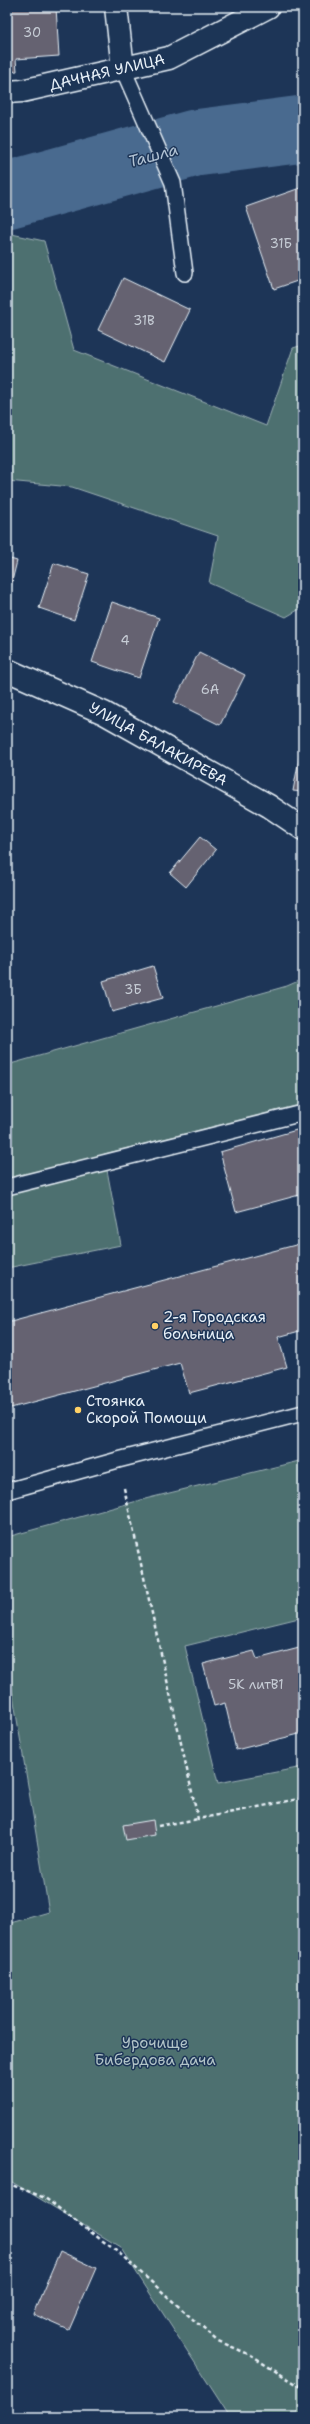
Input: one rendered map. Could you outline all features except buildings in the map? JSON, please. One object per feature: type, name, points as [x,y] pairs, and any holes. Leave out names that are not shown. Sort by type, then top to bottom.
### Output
[{"type":"street","points":[[116,7],[123,69]]},
{"type":"street","name":"ДАЧНАЯ УЛИЦА","points":[[7,92],[22,91],[169,58],[268,7]]},
{"type":"street","name":"УЛИЦА БАЛАКИРЕВА","points":[[7,670],[104,713],[269,806],[303,829]]},
{"type":"lane","points":[[123,69],[173,182],[185,273]]},
{"type":"lane","points":[[7,1187],[303,1113]]},
{"type":"lane","points":[[7,1491],[118,1460],[303,1413]]},
{"type":"path","points":[[118,1460],[198,1819]]},
{"type":"path","points":[[158,1826],[303,1798]]},
{"type":"path","points":[[7,2183],[45,2198],[119,2253],[216,2340],[246,2353],[303,2388]]},
{"type":"green space","points":[[7,233],[44,241],[74,350],[266,426],[293,348],[303,345],[303,607],[286,617],[209,583],[218,536],[72,487],[7,481]]},
{"type":"green space","points":[[303,979],[303,1104],[104,1154],[121,1245],[7,1268],[7,1065],[287,986]]},
{"type":"green space","name":"Урочище Бибердова дача","points":[[303,1460],[303,1617],[185,1646],[218,1783],[303,1767],[303,2417],[230,2417],[120,2247],[7,2179],[7,1924],[49,1912],[7,1659],[7,1537],[141,1500]]},
{"type":"waterway","name":"Ташла","points":[[7,195],[195,143],[303,129]]},
{"type":"place","name":"2-я Городская больница","points":[[155,1326]]},
{"type":"place","name":"Стоянка Скорой Помощи","points":[[78,1410]]}]
